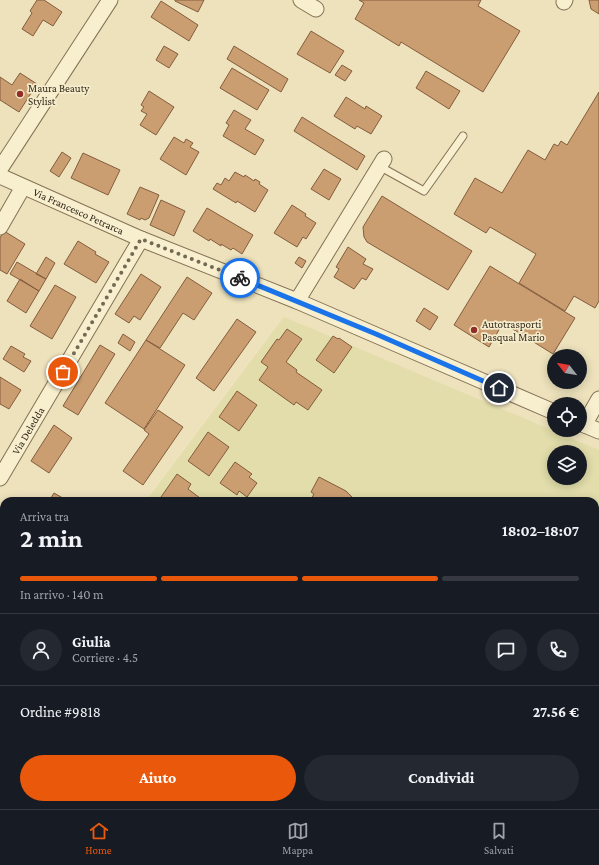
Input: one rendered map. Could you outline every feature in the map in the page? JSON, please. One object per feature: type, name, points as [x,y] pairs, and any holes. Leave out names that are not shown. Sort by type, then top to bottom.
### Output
[{"type":"street","points":[[0,169],[110,0]]},
{"type":"street","points":[[301,0],[316,9]]},
{"type":"street","points":[[297,301],[381,162]]},
{"type":"street","name":"Via Francesco Petrarca","points":[[0,176],[141,239],[297,301],[547,409]]},
{"type":"street","name":"Via Francesco Petrarca","points":[[0,227],[23,187]]},
{"type":"street","name":"Via Deledda","points":[[0,478],[141,239]]},
{"type":"street","points":[[587,417],[599,399]]},
{"type":"street","points":[[587,426],[599,431]]},
{"type":"lane","points":[[381,162],[424,191],[464,136]]},
{"type":"shaded area","points":[[284,317],[547,428],[547,437],[568,437],[599,450],[599,497],[149,497]]},
{"type":"building","points":[[37,0],[44,0],[62,12],[53,26],[43,20],[33,36],[22,29],[32,13],[30,11]]},
{"type":"building","points":[[175,0],[204,0],[198,12]]},
{"type":"building","points":[[359,0],[481,0],[478,6],[520,31],[483,92],[401,42],[399,46],[355,19],[364,3]]},
{"type":"building","points":[[589,0],[599,0],[599,14],[591,9]]},
{"type":"building","points":[[161,1],[198,25],[189,41],[151,17]]},
{"type":"building","points":[[311,31],[344,51],[330,73],[297,54]]},
{"type":"building","points":[[164,46],[178,54],[169,68],[156,60]]},
{"type":"building","points":[[234,46],[288,79],[281,92],[227,59]]},
{"type":"building","points":[[342,65],[352,71],[345,81],[335,75]]},
{"type":"building","points":[[232,68],[269,90],[257,110],[220,88]]},
{"type":"building","points":[[426,71],[460,91],[449,109],[416,88]]},
{"type":"building","points":[[20,73],[37,84],[19,112],[0,100],[0,77],[12,85]]},
{"type":"building","points":[[149,91],[174,107],[156,135],[140,125],[147,114],[141,111],[144,107],[141,105]]},
{"type":"building","points":[[599,92],[599,301],[595,308],[574,296],[565,311],[519,283],[536,254],[490,227],[486,233],[454,214],[475,178],[502,193],[528,150],[545,160],[554,144],[558,146],[561,141],[567,145]]},
{"type":"building","points":[[346,97],[365,109],[366,106],[382,116],[371,134],[357,126],[355,129],[334,116]]},
{"type":"building","points":[[234,110],[251,120],[245,129],[264,140],[255,155],[223,136],[229,125],[226,123]]},
{"type":"building","points":[[302,117],[365,156],[357,170],[294,131]]},
{"type":"building","points":[[174,137],[184,143],[186,139],[193,143],[190,147],[199,152],[186,175],[160,159]]},
{"type":"building","points":[[62,152],[71,158],[59,177],[50,171]]},
{"type":"building","points":[[83,153],[120,170],[108,195],[71,178]]},
{"type":"building","points":[[324,169],[341,179],[329,200],[311,189]]},
{"type":"building","points":[[235,172],[244,177],[245,175],[254,181],[255,179],[260,182],[259,184],[268,190],[255,212],[237,201],[236,203],[213,189],[217,183],[221,185],[225,178],[229,181]]},
{"type":"building","points":[[140,187],[159,195],[149,218],[145,220],[141,218],[140,220],[127,214]]},
{"type":"building","points":[[382,196],[472,251],[448,290],[367,242],[364,237],[363,227]]},
{"type":"building","points":[[161,200],[185,211],[174,236],[150,225]]},
{"type":"building","points":[[292,205],[316,223],[306,239],[303,237],[297,247],[274,233]]},
{"type":"building","points":[[207,208],[253,235],[242,254],[233,248],[231,250],[210,239],[209,241],[193,231]]},
{"type":"building","points":[[4,231],[25,244],[7,274],[0,270],[0,238]]},
{"type":"building","points":[[78,241],[96,252],[95,254],[109,262],[96,283],[64,264]]},
{"type":"building","points":[[348,247],[366,259],[363,264],[373,269],[366,280],[362,278],[354,289],[334,277],[339,269],[336,267]]},
{"type":"building","points":[[46,257],[55,263],[46,279],[36,274]]},
{"type":"building","points":[[299,257],[306,261],[302,268],[295,263]]},
{"type":"building","points":[[17,262],[46,279],[39,291],[10,274]]},
{"type":"building","points":[[490,266],[575,318],[556,349],[547,349],[547,350],[503,323],[489,347],[454,325]]},
{"type":"building","points":[[141,274],[161,287],[140,320],[134,316],[129,323],[115,314]]},
{"type":"building","points":[[187,277],[212,293],[194,320],[183,313],[160,348],[146,340]]},
{"type":"building","points":[[20,279],[39,291],[26,313],[7,301]]},
{"type":"building","points":[[55,285],[76,297],[52,339],[30,326]]},
{"type":"building","points":[[424,308],[438,317],[430,330],[416,321]]},
{"type":"building","points":[[237,319],[256,332],[214,391],[196,378]]},
{"type":"building","points":[[287,329],[302,339],[286,362],[297,370],[296,372],[322,390],[308,410],[296,402],[294,405],[259,380],[268,367],[261,362],[277,339],[279,340]]},
{"type":"building","points":[[123,334],[135,342],[130,351],[118,343]]},
{"type":"building","points":[[333,336],[338,339],[339,338],[352,347],[334,373],[316,360]]},
{"type":"building","points":[[146,340],[185,365],[144,429],[105,403]]},
{"type":"building","points":[[100,345],[115,354],[78,415],[63,406]]},
{"type":"building","points":[[11,346],[25,354],[23,357],[31,361],[24,372],[3,359]]},
{"type":"building","points":[[0,377],[21,390],[9,409],[0,404]]},
{"type":"building","points":[[237,391],[257,405],[239,431],[219,417]]},
{"type":"building","points":[[158,410],[183,427],[143,485],[123,471],[149,434],[144,430]]},
{"type":"building","points":[[54,425],[72,438],[49,473],[31,461]]},
{"type":"building","points":[[208,432],[229,447],[209,476],[188,461]]},
{"type":"building","points":[[235,462],[252,474],[249,477],[257,483],[247,497],[239,491],[237,495],[220,483]]},
{"type":"building","points":[[177,474],[191,484],[188,489],[199,497],[161,497]]},
{"type":"building","points":[[319,477],[346,491],[352,497],[312,497],[314,494],[311,492]]},
{"type":"building","points":[[54,493],[61,497],[52,497]]},
{"type":"way so far","points":[[63,372],[141,239],[240,278]]},
{"type":"place","name":"Maura Beauty Stylist","points":[[20,94]]},
{"type":"place","name":"Autotrasporti Pasqual Mario","points":[[474,330]]},
{"type":"route","points":[[240,278],[376,334],[499,388]]}]
